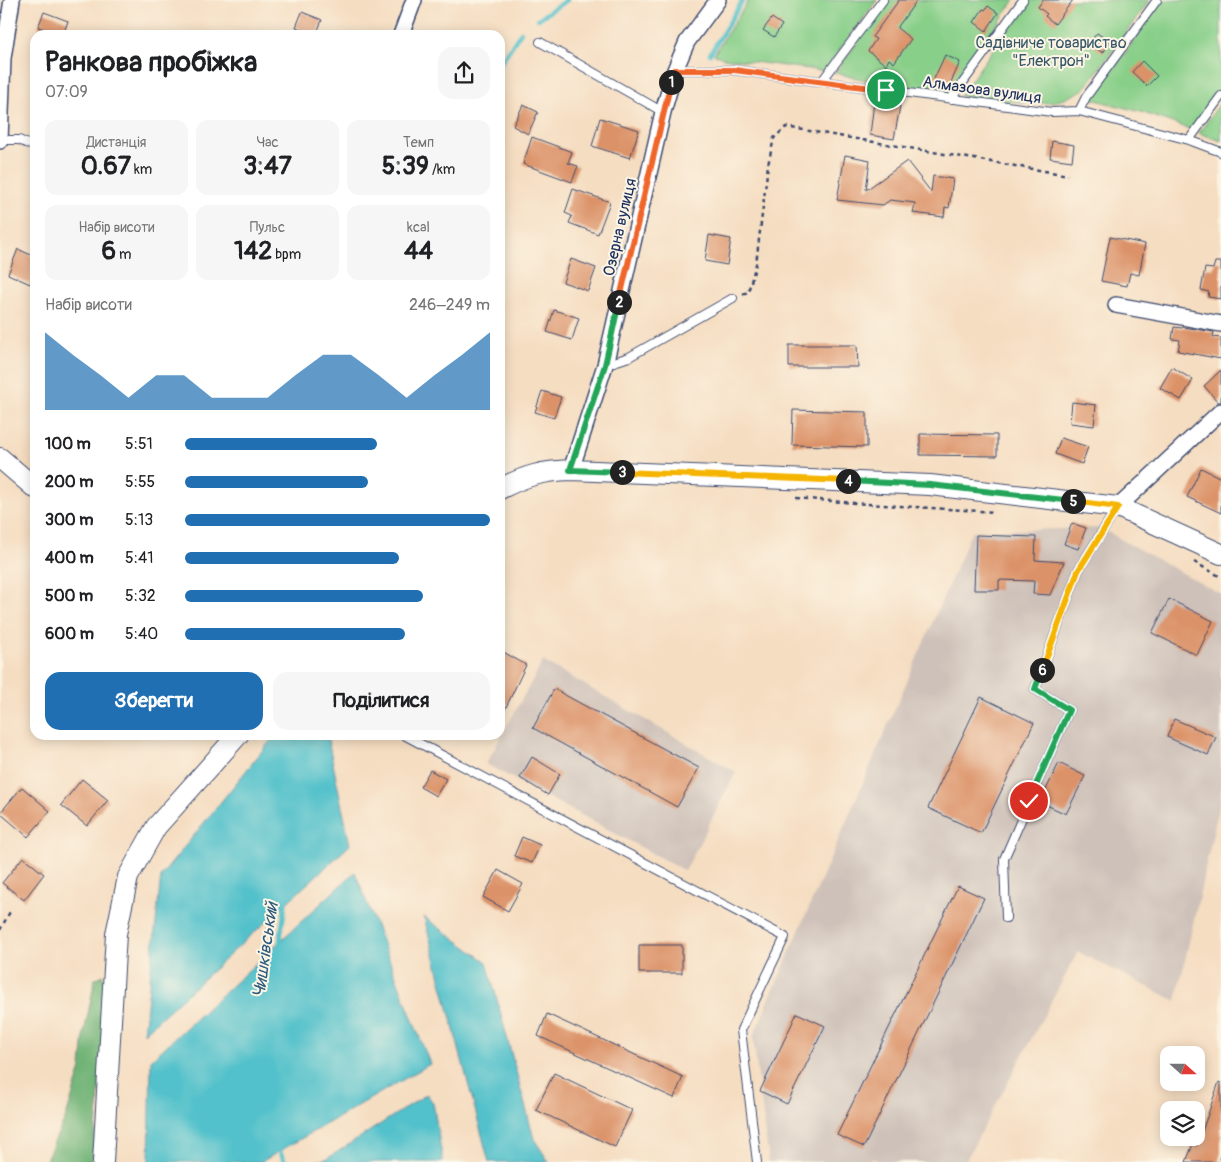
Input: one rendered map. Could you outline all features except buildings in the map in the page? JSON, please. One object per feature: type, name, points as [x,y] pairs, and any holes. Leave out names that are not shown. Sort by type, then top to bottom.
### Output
[{"type":"street","points":[[0,141],[3,58],[12,0]]},
{"type":"street","points":[[403,30],[414,0]]},
{"type":"street","name":"Озерна вулиця","points":[[570,470],[605,365],[674,70],[687,42],[718,0]]},
{"type":"street","points":[[1116,305],[1221,324]]},
{"type":"street","points":[[1118,507],[1221,411]]},
{"type":"street","points":[[0,458],[30,484]]},
{"type":"street","points":[[505,487],[533,474],[553,470],[930,485],[1118,507],[1221,554]]},
{"type":"street","points":[[103,1162],[116,934],[128,877],[156,827],[234,740]]},
{"type":"lane","points":[[822,81],[884,0]]},
{"type":"lane","points":[[951,99],[1023,0]]},
{"type":"lane","points":[[1079,111],[1086,97],[1156,0]]},
{"type":"lane","points":[[540,42],[663,112]]},
{"type":"lane","name":"Алмазова вулиця","points":[[674,70],[734,70],[1052,112],[1079,111],[1189,140],[1221,152]]},
{"type":"lane","points":[[1189,140],[1221,96]]},
{"type":"lane","points":[[0,141],[19,140],[30,145]]},
{"type":"lane","points":[[605,365],[629,357],[732,298]]},
{"type":"lane","points":[[1006,918],[1004,859],[1069,710],[1035,689],[1078,571],[1118,507]]},
{"type":"lane","points":[[413,740],[785,937],[741,1030],[758,1162]]},
{"type":"path","points":[[732,298],[748,292],[756,264],[768,165],[774,138],[786,127],[1068,174]]},
{"type":"path","points":[[866,504],[1003,512]]},
{"type":"path","points":[[1189,560],[1221,577]]},
{"type":"path","points":[[0,930],[12,910]]},
{"type":"shaded area","points":[[1100,528],[1221,594],[1221,797],[1176,1001],[1078,952],[965,1162],[882,1162],[870,1158],[869,1162],[769,1162],[753,1037],[972,531]]},
{"type":"shaded area","points":[[543,661],[736,772],[685,871],[486,764],[499,740],[505,740],[505,730]]},
{"type":"green space","points":[[749,0],[877,0],[824,71],[723,58],[714,54]]},
{"type":"green space","name":"Садівниче товариство \"Електрон\"","points":[[889,0],[1015,0],[947,93],[888,85],[835,73]]},
{"type":"green space","name":"Садівниче товариство \"Електрон\"","points":[[1028,0],[1150,0],[1084,89],[1075,94],[1049,103],[960,96]]},
{"type":"green space","name":"Садівниче товариство \"Електрон\"","points":[[1163,0],[1221,0],[1221,87],[1190,129],[1141,112],[1092,99]]},
{"type":"green space","points":[[1221,102],[1221,141],[1199,133]]},
{"type":"green space","points":[[103,975],[105,989],[98,1108],[92,1162],[47,1162],[47,1157],[66,1117],[81,1068],[84,1033],[95,979]]},
{"type":"water","points":[[271,740],[328,740],[350,845],[144,1033],[161,876]]},
{"type":"water","points":[[355,872],[430,1064],[261,1162],[149,1162],[151,1060]]},
{"type":"water","points":[[424,917],[487,962],[534,1139],[549,1162],[489,1162]]},
{"type":"water","points":[[427,1094],[433,1103],[443,1162],[314,1162],[328,1158]]},
{"type":"waterway","name":"Чишківський","points":[[538,19],[567,0]]},
{"type":"waterway","points":[[710,54],[743,0]]},
{"type":"waterway","name":"Чишківський","points":[[505,56],[521,32]]},
{"type":"waterway","name":"Чишківський","points":[[279,947],[286,900]]},
{"type":"waterway","name":"Чишківський","points":[[278,1148],[285,1162]]},
{"type":"route","points":[[886,90],[734,70],[674,70],[605,365],[570,470],[930,485],[1118,507],[1078,571],[1035,689],[1069,710],[1029,801]]}]
